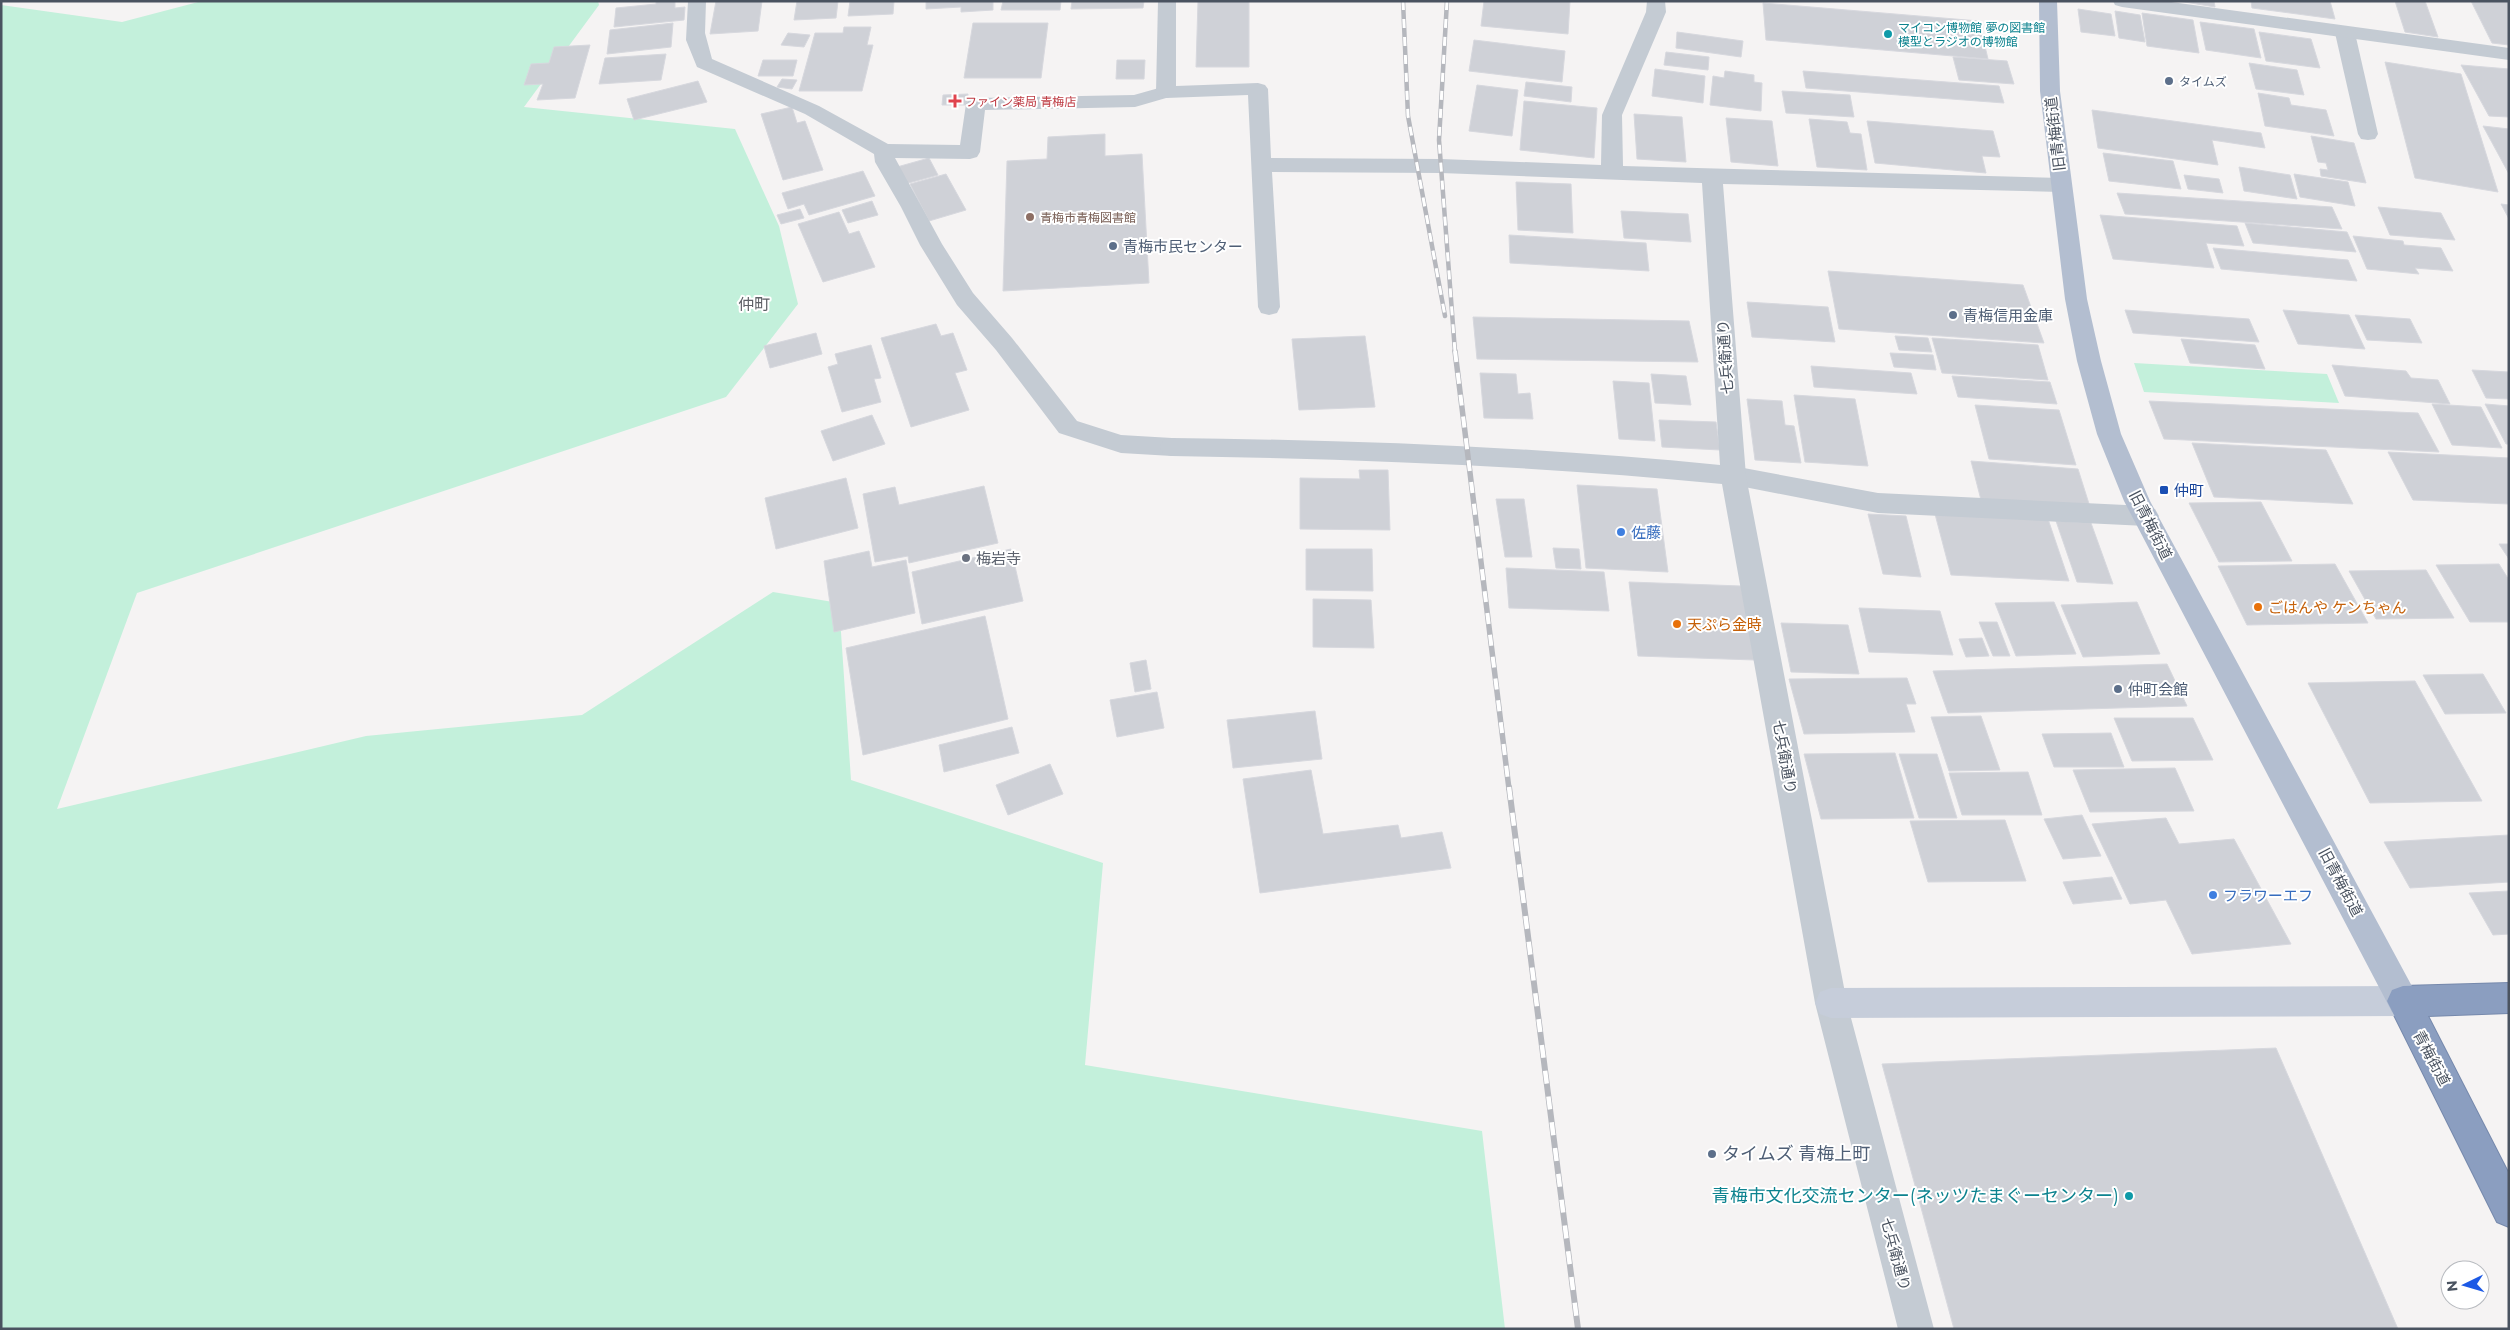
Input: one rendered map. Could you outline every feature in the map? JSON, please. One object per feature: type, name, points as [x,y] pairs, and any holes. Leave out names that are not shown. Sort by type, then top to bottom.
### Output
[{"type":"highway","points":[[2403,1001],[2509,998]]},
{"type":"highway","name":"青梅街道","points":[[2403,1001],[2509,1210]]},
{"type":"main road","name":"旧青梅街道","points":[[2048,1],[2050,91],[2076,299],[2089,361],[2109,434],[2137,501],[2403,1001]]},
{"type":"street","points":[[697,1],[694,30],[695,44],[704,63],[812,110],[884,151],[970,152],[976,104],[1135,101],[1166,92],[1258,90],[1269,307]]},
{"type":"street","points":[[1166,92],[1167,1]]},
{"type":"street","points":[[1612,173],[1612,114],[1656,12],[1656,1]]},
{"type":"street","points":[[2122,1],[2445,47],[2509,54]]},
{"type":"street","points":[[2345,33],[2368,134]]},
{"type":"street","points":[[884,151],[885,162],[912,207],[931,246],[965,299],[1004,344],[1068,427],[1121,444],[1283,448],[1560,460],[1733,476],[1878,503],[2146,516]]},
{"type":"street","points":[[1261,165],[1441,166],[1784,179],[2061,185]]},
{"type":"street","name":"七兵衛通り","points":[[1712,175],[1733,476],[1831,1004],[1916,1329]]},
{"type":"street","points":[[1831,1004],[2403,1001]]},
{"type":"green space","points":[[202,1],[598,1],[599,5],[524,107],[735,129],[779,226],[798,304],[726,397],[137,593],[57,809],[366,736],[582,715],[773,592],[839,603],[851,780],[1103,863],[1085,1065],[1482,1131],[1505,1329],[1,1329],[1,5],[122,22]]},
{"type":"green space","points":[[2134,363],[2327,374],[2339,403],[2144,392]]},
{"type":"building","points":[[656,1],[675,1],[675,8],[685,7],[684,20],[614,27],[616,8],[656,4]]},
{"type":"building","points":[[716,1],[762,1],[758,31],[710,34]]},
{"type":"building","points":[[797,1],[838,1],[836,18],[794,20]]},
{"type":"building","points":[[850,1],[894,1],[893,14],[848,16]]},
{"type":"building","points":[[926,1],[993,1],[993,10],[961,12],[961,7],[926,9]]},
{"type":"building","points":[[1003,1],[1061,1],[1060,10],[1001,10]]},
{"type":"building","points":[[1072,1],[1144,1],[1143,8],[1071,9]]},
{"type":"building","points":[[1198,1],[1249,1],[1249,67],[1196,67]]},
{"type":"building","points":[[1484,1],[1570,1],[1568,34],[1481,26]]},
{"type":"building","points":[[2179,1],[2214,1],[2215,7]]},
{"type":"building","points":[[2251,1],[2330,1],[2335,19],[2252,8]]},
{"type":"building","points":[[2395,1],[2425,1],[2438,37],[2405,32]]},
{"type":"building","points":[[2471,1],[2509,1],[2509,45],[2492,43]]},
{"type":"building","points":[[1763,3],[1979,21],[1988,59],[1766,40]]},
{"type":"building","points":[[2078,9],[2111,14],[2115,36],[2081,32]]},
{"type":"building","points":[[2115,11],[2140,15],[2145,42],[2119,38]]},
{"type":"building","points":[[2142,13],[2193,20],[2199,53],[2147,46]]},
{"type":"building","points":[[2200,22],[2254,29],[2261,58],[2206,50]]},
{"type":"building","points":[[673,23],[671,47],[607,54],[610,30]]},
{"type":"building","points":[[973,23],[1048,23],[1041,78],[964,78]]},
{"type":"building","points":[[844,27],[871,27],[867,45],[873,45],[862,91],[799,91],[815,33],[843,33]]},
{"type":"building","points":[[1677,32],[1743,41],[1741,57],[1676,48]]},
{"type":"building","points":[[2259,32],[2311,39],[2320,68],[2266,61]]},
{"type":"building","points":[[788,33],[810,35],[804,47],[781,45]]},
{"type":"building","points":[[1474,40],[1565,51],[1562,82],[1469,71]]},
{"type":"building","points":[[590,45],[575,98],[537,100],[543,84],[524,85],[531,64],[549,63],[554,47]]},
{"type":"building","points":[[1666,52],[1709,57],[1708,70],[1664,65]]},
{"type":"building","points":[[666,54],[661,80],[599,84],[605,58]]},
{"type":"building","points":[[1953,57],[2007,61],[2014,84],[1959,80]]},
{"type":"building","points":[[763,60],[797,60],[793,76],[758,76]]},
{"type":"building","points":[[1117,60],[1145,60],[1144,79],[1116,79]]},
{"type":"building","points":[[2385,62],[2461,74],[2498,192],[2415,178]]},
{"type":"building","points":[[2249,63],[2297,70],[2304,95],[2256,89]]},
{"type":"building","points":[[2461,65],[2509,69],[2509,117],[2489,116]]},
{"type":"building","points":[[1655,69],[1705,76],[1703,103],[1652,96]]},
{"type":"building","points":[[1725,71],[1754,75],[1754,82],[1762,83],[1761,111],[1710,105],[1713,76],[1724,78]]},
{"type":"building","points":[[1803,71],[1999,86],[2004,103],[1806,88]]},
{"type":"building","points":[[782,79],[797,80],[792,89],[777,87]]},
{"type":"building","points":[[698,81],[707,102],[634,120],[627,99]]},
{"type":"building","points":[[1526,82],[1572,87],[1571,102],[1524,96]]},
{"type":"building","points":[[1477,85],[1518,90],[1512,136],[1469,131]]},
{"type":"building","points":[[1782,91],[1850,95],[1854,117],[1786,113]]},
{"type":"building","points":[[2258,93],[2289,98],[2291,105],[2326,110],[2334,136],[2265,126]]},
{"type":"building","points":[[968,94],[967,105],[942,105],[943,95]]},
{"type":"building","points":[[1524,101],[1597,108],[1594,158],[1520,150]]},
{"type":"building","points":[[792,107],[797,123],[805,121],[823,170],[783,180],[761,114]]},
{"type":"building","points":[[2092,110],[2261,133],[2265,148],[2212,140],[2218,165],[2098,148]]},
{"type":"building","points":[[1634,114],[1682,117],[1686,162],[1637,159]]},
{"type":"building","points":[[1726,118],[1772,121],[1778,166],[1731,162]]},
{"type":"building","points":[[1809,119],[1847,122],[1850,133],[1861,134],[1867,170],[1817,167]]},
{"type":"building","points":[[1867,121],[1993,131],[2000,157],[1982,156],[1986,173],[1875,163]]},
{"type":"building","points":[[2483,126],[2509,129],[2509,174]]},
{"type":"building","points":[[1105,134],[1105,156],[1142,154],[1149,283],[1003,291],[1007,161],[1047,159],[1048,137]]},
{"type":"building","points":[[2311,136],[2354,143],[2366,183],[2321,176],[2320,169],[2328,170],[2326,163],[2318,162]]},
{"type":"building","points":[[2103,153],[2173,161],[2181,189],[2109,181]]},
{"type":"building","points":[[929,158],[938,175],[905,184],[897,167]]},
{"type":"building","points":[[2239,167],[2290,175],[2297,199],[2244,191]]},
{"type":"building","points":[[863,171],[875,196],[809,215],[804,204],[788,209],[782,193]]},
{"type":"building","points":[[946,174],[966,210],[929,221],[910,184]]},
{"type":"building","points":[[2294,174],[2348,182],[2355,206],[2300,197]]},
{"type":"building","points":[[2184,175],[2219,179],[2223,193],[2188,189]]},
{"type":"building","points":[[1516,182],[1571,184],[1573,233],[1518,230]]},
{"type":"building","points":[[2117,193],[2332,207],[2342,229],[2125,214]]},
{"type":"building","points":[[872,201],[878,215],[848,223],[842,210]]},
{"type":"building","points":[[2501,204],[2509,205],[2509,219]]},
{"type":"building","points":[[2378,207],[2441,213],[2455,240],[2390,235]]},
{"type":"building","points":[[800,209],[804,218],[781,224],[777,215]]},
{"type":"building","points":[[1621,211],[1688,214],[1691,242],[1624,238]]},
{"type":"building","points":[[839,212],[849,234],[859,231],[875,267],[823,282],[798,224]]},
{"type":"building","points":[[2100,215],[2237,226],[2244,246],[2206,243],[2214,268],[2113,259]]},
{"type":"building","points":[[2245,223],[2347,232],[2356,252],[2253,243]]},
{"type":"building","points":[[1509,235],[1646,243],[1649,271],[1510,263]]},
{"type":"building","points":[[2353,236],[2403,241],[2404,245],[2441,248],[2453,271],[2415,268],[2419,274],[2367,269]]},
{"type":"building","points":[[2213,248],[2348,260],[2357,281],[2221,269]]},
{"type":"building","points":[[1828,271],[2023,285],[2044,343],[1839,329]]},
{"type":"building","points":[[1747,302],[1828,307],[1835,342],[1752,337]]},
{"type":"building","points":[[2125,310],[2249,319],[2259,342],[2133,333]]},
{"type":"building","points":[[2283,310],[2349,315],[2365,349],[2298,344]]},
{"type":"building","points":[[2355,315],[2410,319],[2422,343],[2367,340]]},
{"type":"building","points":[[1473,317],[1689,321],[1698,362],[1477,359]]},
{"type":"building","points":[[936,324],[941,336],[953,333],[967,370],[955,373],[969,410],[911,427],[881,338]]},
{"type":"building","points":[[816,333],[822,354],[770,368],[764,346]]},
{"type":"building","points":[[1365,336],[1375,407],[1299,410],[1292,339]]},
{"type":"building","points":[[1895,336],[1928,338],[1932,352],[1899,350]]},
{"type":"building","points":[[1932,338],[2038,345],[2048,380],[1942,373]]},
{"type":"building","points":[[2181,339],[2255,345],[2265,369],[2190,363]]},
{"type":"building","points":[[871,345],[881,378],[874,379],[881,402],[842,412],[828,367],[838,364],[835,354]]},
{"type":"building","points":[[1890,353],[1933,355],[1936,370],[1894,367]]},
{"type":"building","points":[[2332,365],[2406,371],[2411,378],[2438,380],[2450,404],[2345,396]]},
{"type":"building","points":[[1811,366],[1911,373],[1917,394],[1814,387]]},
{"type":"building","points":[[2472,370],[2509,372],[2509,399],[2486,398]]},
{"type":"building","points":[[1480,373],[1516,374],[1518,394],[1530,393],[1533,419],[1484,418]]},
{"type":"building","points":[[1651,374],[1686,376],[1691,405],[1655,403]]},
{"type":"building","points":[[1952,376],[2050,382],[2057,404],[1958,397]]},
{"type":"building","points":[[1613,381],[1649,383],[1655,441],[1619,439]]},
{"type":"building","points":[[1794,395],[1855,399],[1868,466],[1805,462]]},
{"type":"building","points":[[1747,399],[1782,401],[1785,425],[1794,426],[1801,463],[1755,460]]},
{"type":"building","points":[[2149,401],[2418,413],[2439,452],[2164,439]]},
{"type":"building","points":[[2432,404],[2481,407],[2502,448],[2452,445]]},
{"type":"building","points":[[2485,404],[2509,406],[2509,444],[2506,444]]},
{"type":"building","points":[[1975,405],[2059,410],[2076,465],[1989,459]]},
{"type":"building","points":[[872,415],[885,444],[833,461],[821,431]]},
{"type":"building","points":[[1659,420],[1716,422],[1720,450],[1662,447]]},
{"type":"building","points":[[2192,443],[2326,450],[2353,504],[2214,497]]},
{"type":"building","points":[[2388,452],[2509,458],[2509,504],[2413,500]]},
{"type":"building","points":[[1971,461],[2078,469],[2090,507],[1981,500]]},
{"type":"building","points":[[1359,470],[1388,470],[1390,530],[1300,529],[1300,478],[1360,479]]},
{"type":"building","points":[[846,478],[858,528],[776,549],[765,498]]},
{"type":"building","points":[[1577,485],[1657,489],[1668,572],[1586,568]]},
{"type":"building","points":[[984,486],[998,543],[909,563],[908,556],[875,562],[863,494],[895,487],[899,505]]},
{"type":"building","points":[[1496,499],[1524,499],[1532,557],[1505,557]]},
{"type":"building","points":[[2261,502],[2292,561],[2219,562],[2189,503]]},
{"type":"building","points":[[1868,514],[1906,516],[1921,577],[1883,574]]},
{"type":"building","points":[[1935,514],[2048,519],[2069,581],[1951,575]]},
{"type":"building","points":[[2056,521],[2091,523],[2113,584],[2077,582]]},
{"type":"building","points":[[2499,544],[2509,544],[2509,559]]},
{"type":"building","points":[[1553,548],[1579,549],[1581,569],[1556,568]]},
{"type":"building","points":[[1011,549],[1023,601],[922,624],[912,572]]},
{"type":"building","points":[[1306,549],[1372,549],[1373,591],[1306,590]]},
{"type":"building","points":[[869,551],[872,567],[906,560],[915,613],[834,632],[824,561]]},
{"type":"building","points":[[2335,564],[2368,623],[2247,625],[2218,566]]},
{"type":"building","points":[[2499,564],[2509,580],[2509,622],[2470,622],[2436,565]]},
{"type":"building","points":[[1506,568],[1604,572],[1609,611],[1509,608]]},
{"type":"building","points":[[2426,570],[2454,618],[2376,619],[2349,571]]},
{"type":"building","points":[[1629,582],[1741,586],[1755,660],[1638,656]]},
{"type":"building","points":[[1313,599],[1371,600],[1374,648],[1313,647]]},
{"type":"building","points":[[2054,602],[2076,654],[2016,656],[1995,603]]},
{"type":"building","points":[[2137,602],[2160,654],[2083,657],[2061,605]]},
{"type":"building","points":[[1859,608],[1940,611],[1953,655],[1869,652]]},
{"type":"building","points":[[985,616],[1008,719],[863,755],[846,648]]},
{"type":"building","points":[[1979,622],[1997,622],[2010,656],[1993,656]]},
{"type":"building","points":[[1781,623],[1848,625],[1859,674],[1791,672]]},
{"type":"building","points":[[1982,638],[1989,656],[1966,657],[1959,639]]},
{"type":"building","points":[[1146,660],[1151,689],[1135,692],[1130,663]]},
{"type":"building","points":[[2167,664],[2187,706],[1948,713],[1933,671]]},
{"type":"building","points":[[2483,674],[2506,713],[2445,714],[2423,675]]},
{"type":"building","points":[[1907,678],[1916,704],[1906,704],[1915,732],[1804,734],[1789,679]]},
{"type":"building","points":[[2415,681],[2482,801],[2370,803],[2308,683]]},
{"type":"building","points":[[1157,692],[1164,728],[1117,737],[1110,700]]},
{"type":"building","points":[[1315,711],[1322,759],[1233,768],[1227,720]]},
{"type":"building","points":[[1981,716],[2000,770],[1949,771],[1931,717]]},
{"type":"building","points":[[2114,718],[2193,718],[2213,760],[2132,761]]},
{"type":"building","points":[[1012,727],[1019,753],[944,772],[939,745]]},
{"type":"building","points":[[2111,733],[2124,767],[2054,767],[2042,734]]},
{"type":"building","points":[[1895,753],[1914,818],[1821,819],[1804,754]]},
{"type":"building","points":[[1899,754],[1937,754],[1957,818],[1919,818]]},
{"type":"building","points":[[1050,764],[1063,794],[1008,815],[996,785]]},
{"type":"building","points":[[2175,768],[2194,811],[2090,812],[2073,770]]},
{"type":"building","points":[[1311,770],[1323,834],[1398,825],[1401,838],[1442,832],[1451,868],[1260,893],[1243,779]]},
{"type":"building","points":[[2028,772],[2042,815],[1962,815],[1949,773]]},
{"type":"building","points":[[2082,815],[2101,856],[2063,859],[2044,819]]},
{"type":"building","points":[[2166,818],[2179,844],[2234,839],[2291,944],[2192,954],[2166,900],[2130,904],[2092,824]]},
{"type":"building","points":[[2005,820],[2026,881],[1928,882],[1910,821]]},
{"type":"building","points":[[2509,835],[2509,882],[2410,888],[2384,842]]},
{"type":"building","points":[[2112,877],[2122,899],[2073,904],[2063,882]]},
{"type":"building","points":[[2509,891],[2509,934],[2493,935],[2469,893]]},
{"type":"building","name":"青梅市文化交流センター(ネッツたまぐーセンター)","points":[[2276,1048],[2398,1329],[1954,1329],[1882,1064]]},
{"type":"railway","points":[[1403,1],[1408,116],[1445,316]]},
{"type":"railway","points":[[1447,1],[1439,140],[1455,352]]},
{"type":"railway","points":[[1455,351],[1509,789]]},
{"type":"railway","points":[[1509,787],[1578,1329]]},
{"type":"place","name":"マイコン博物館 夢の図書館 模型とラジオの博物館","points":[[1888,34]]},
{"type":"place","name":"タイムズ","points":[[2169,81]]},
{"type":"place","name":"ファイン薬局 青梅店","points":[[955,101]]},
{"type":"place","name":"青梅市青梅図書館","points":[[1030,217]]},
{"type":"place","name":"青梅市民センター","points":[[1113,246]]},
{"type":"place","name":"青梅信用金庫","points":[[1953,315]]},
{"type":"place","name":"仲町","points":[[2164,490]]},
{"type":"place","name":"佐藤","points":[[1621,532]]},
{"type":"place","name":"梅岩寺","points":[[966,558]]},
{"type":"place","name":"ごはんや ケンちゃん","points":[[2258,607]]},
{"type":"place","name":"天ぷら金時","points":[[1677,624]]},
{"type":"place","name":"仲町会館","points":[[2118,689]]},
{"type":"place","name":"フラワーエフ","points":[[2213,895]]},
{"type":"place","name":"タイムズ 青梅上町","points":[[1712,1154]]},
{"type":"place","name":"青梅市文化交流センター(ネッツたまぐーセンター)","points":[[2129,1196]]},
{"type":"district","name":"仲町","points":[[754,304]]}]
